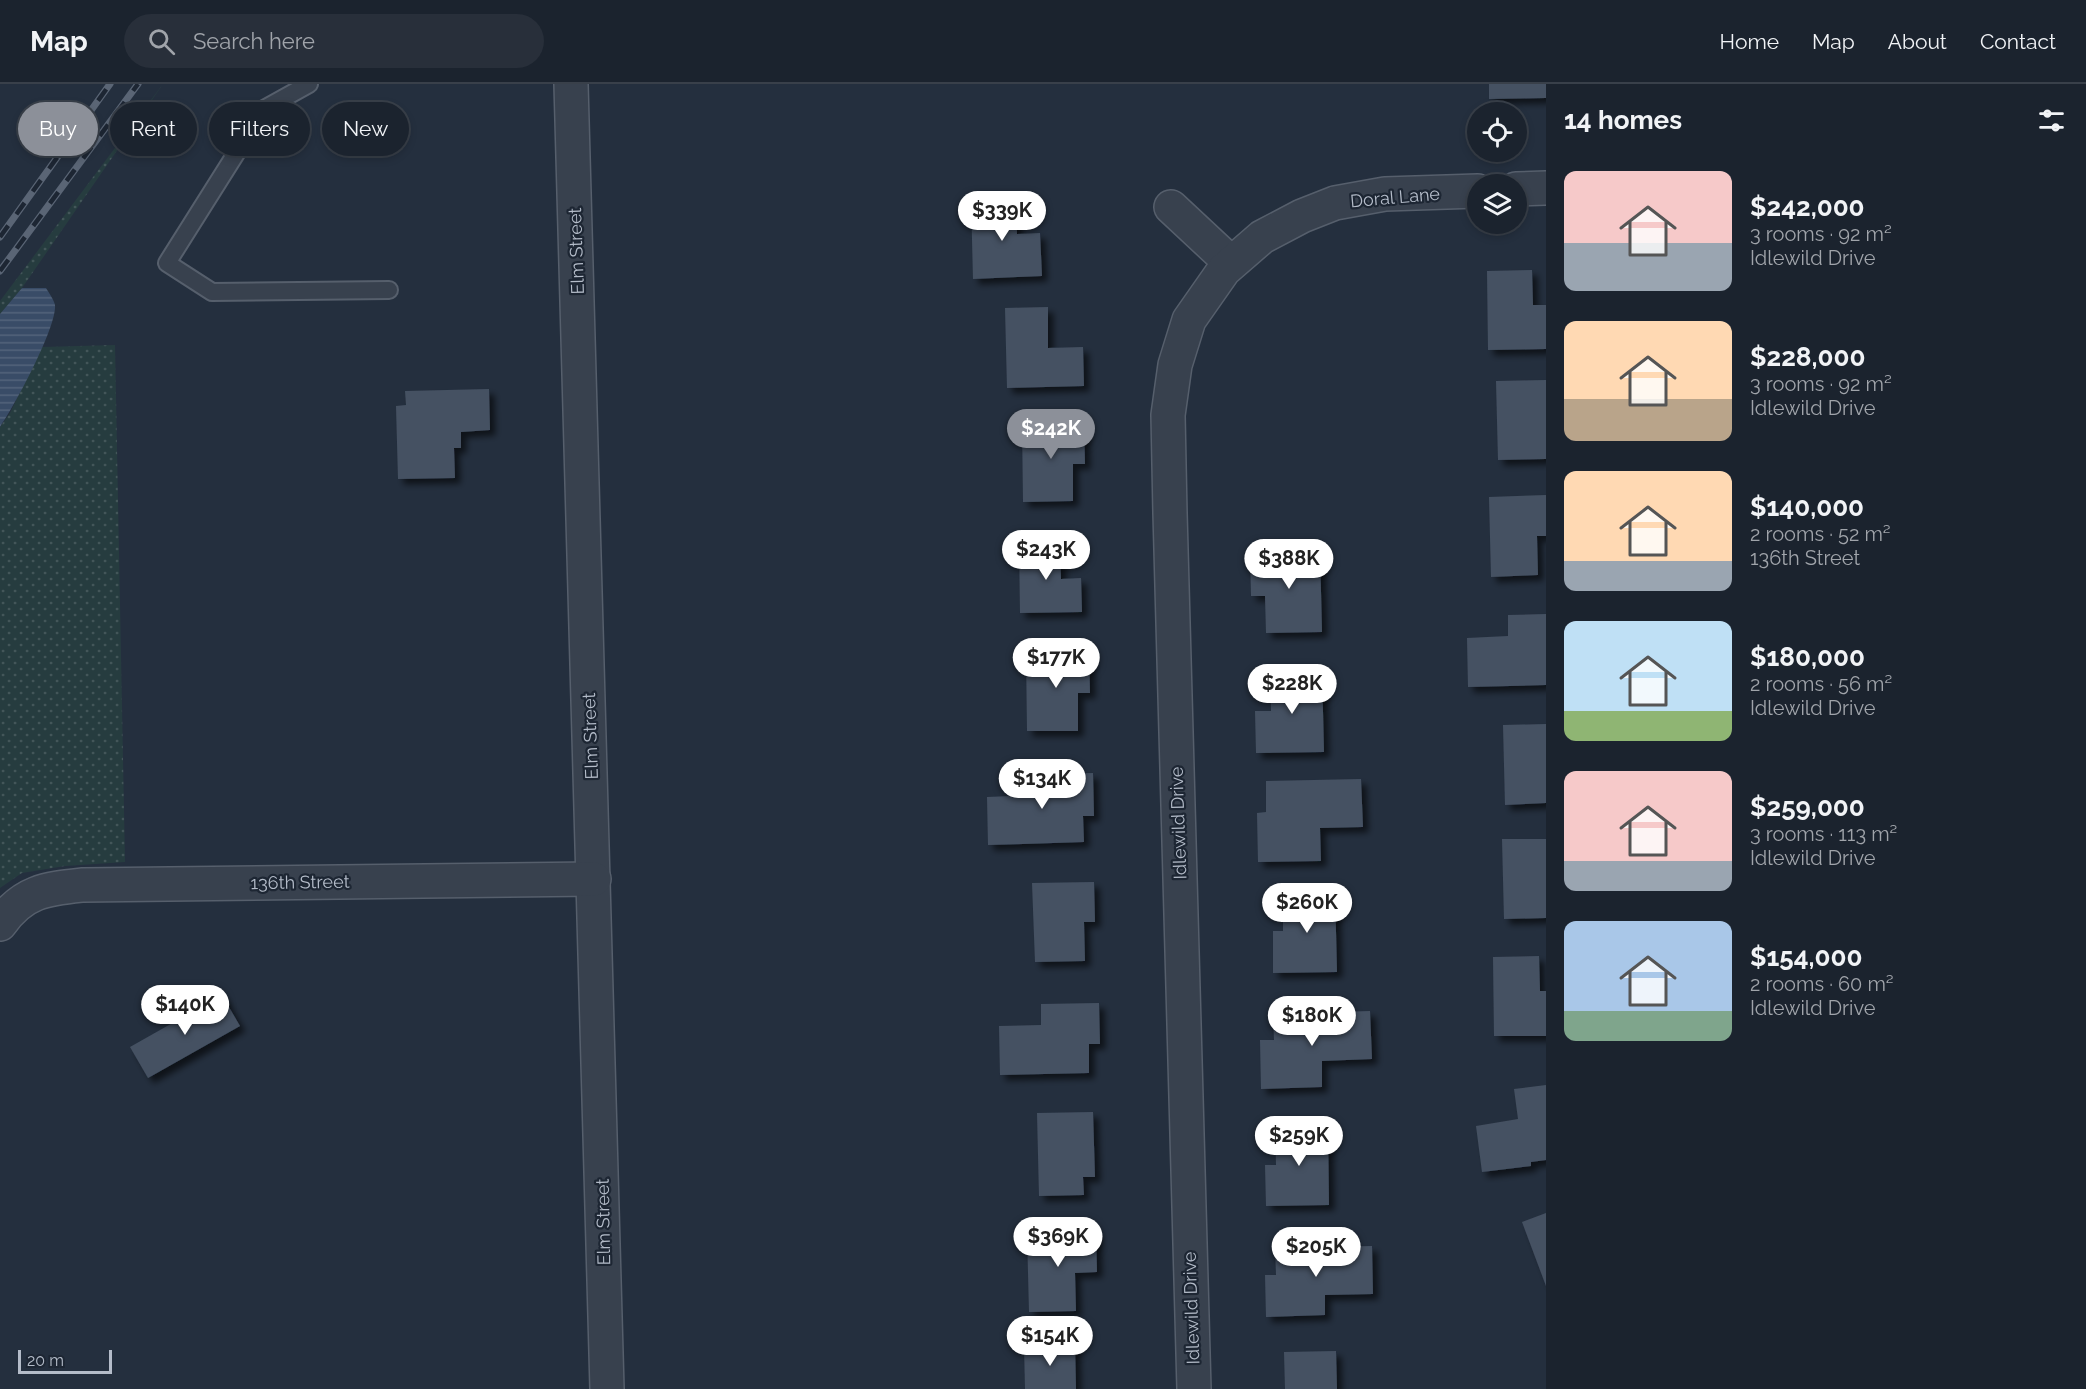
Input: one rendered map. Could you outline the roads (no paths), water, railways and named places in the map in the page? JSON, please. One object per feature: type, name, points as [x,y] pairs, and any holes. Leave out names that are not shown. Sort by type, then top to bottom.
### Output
[{"type":"street","name":"Elm Street","points":[[571,84],[607,1389]]},
{"type":"street","points":[[1527,189],[1546,188]]},
{"type":"street","name":"Doral Lane","points":[[1228,267],[1262,237],[1302,216],[1335,203],[1385,194],[1467,190]]},
{"type":"street","points":[[1171,207],[1228,267]]},
{"type":"street","name":"Idlewild Drive","points":[[1194,1389],[1168,415],[1175,365],[1189,320],[1228,267]]},
{"type":"street","name":"136th Street","points":[[5,916],[29,895],[56,888],[83,885],[594,879]]},
{"type":"lane","points":[[309,84],[264,109],[167,263],[212,292],[388,290]]},
{"type":"water","points":[[22,288],[46,288],[55,305],[54,316],[34,367],[0,427],[0,314]]},
{"type":"railway","points":[[0,237],[110,84]]},
{"type":"railway","points":[[0,271],[138,84]]}]
